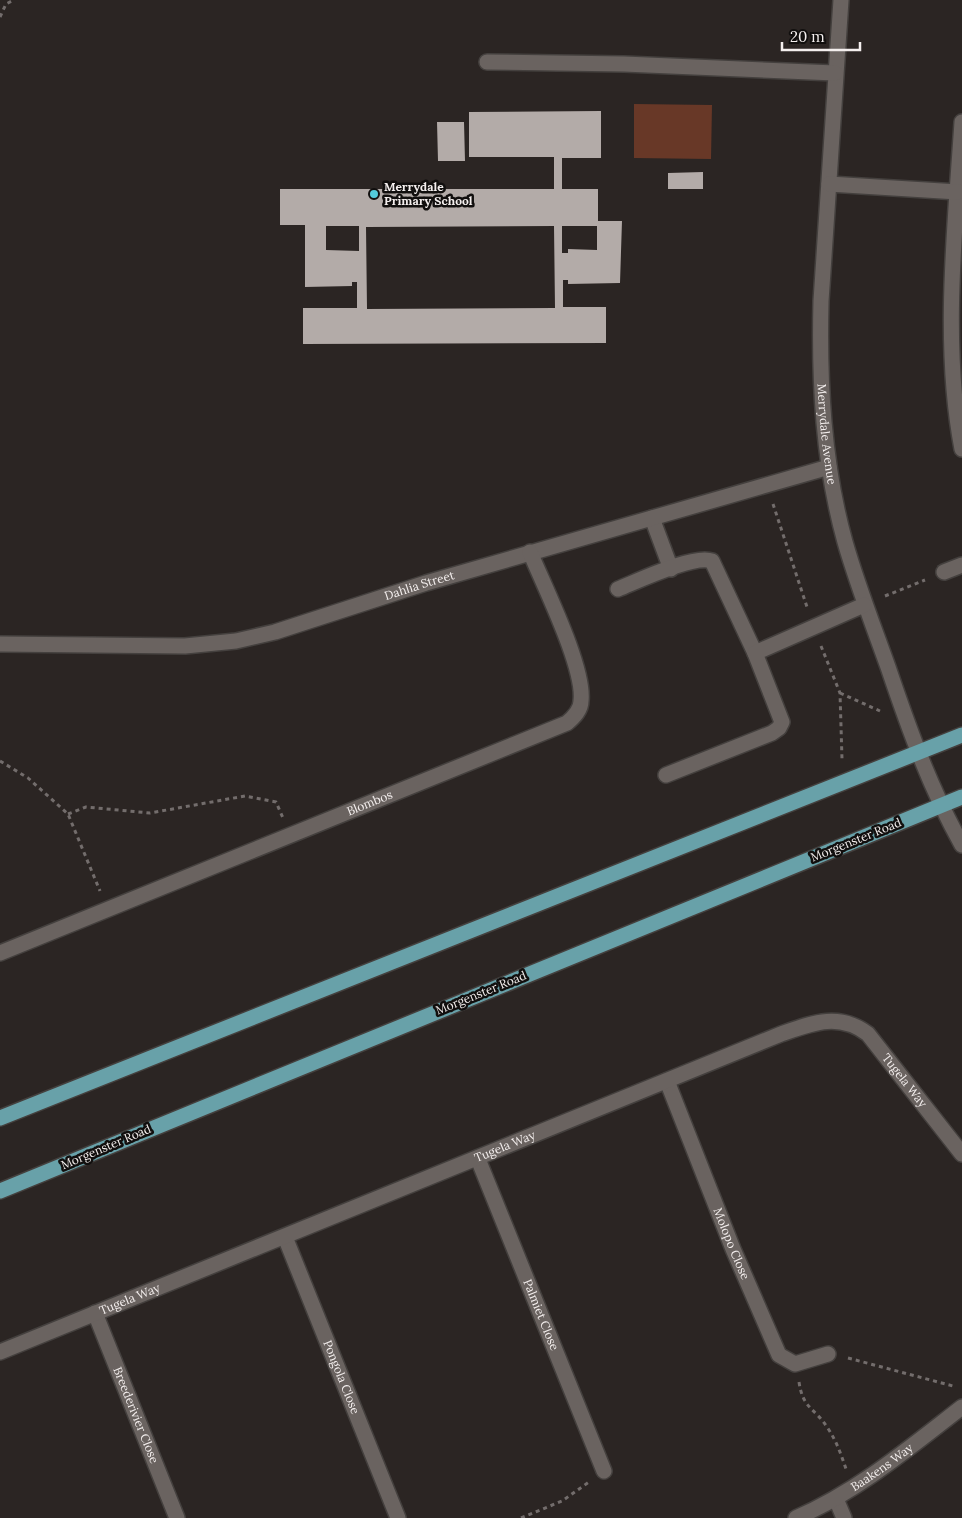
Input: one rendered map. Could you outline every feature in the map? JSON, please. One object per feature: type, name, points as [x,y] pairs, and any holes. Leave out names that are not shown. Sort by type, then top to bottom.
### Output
[{"type":"main road","points":[[0,1118],[416,955],[917,752],[962,736]]},
{"type":"main road","name":"Morgenster Road","points":[[0,1191],[962,797]]},
{"type":"street","name":"Merrydale Avenue","points":[[841,0],[835,73],[820,347],[826,445],[845,541],[864,605],[917,752],[940,806],[962,845]]},
{"type":"street","points":[[487,62],[624,64],[835,73]]},
{"type":"street","points":[[962,122],[958,192],[957,347],[962,449]]},
{"type":"street","points":[[829,184],[958,192]]},
{"type":"street","name":"Dahlia Street","points":[[0,644],[185,646],[236,641],[275,632],[426,582],[830,467]]},
{"type":"street","points":[[652,518],[671,569]]},
{"type":"street","name":"Blombos","points":[[0,954],[567,723],[575,716],[581,703],[580,678],[530,552]]},
{"type":"street","points":[[618,589],[699,560],[712,561],[755,654],[782,722],[779,728],[772,733],[666,774]]},
{"type":"street","points":[[944,572],[962,565]]},
{"type":"street","points":[[755,654],[864,605]]},
{"type":"street","name":"Tugela Way","points":[[0,1352],[802,1026],[827,1020],[839,1020],[862,1029],[876,1041],[962,1154]]},
{"type":"street","name":"Molopo Close","points":[[667,1081],[733,1249],[776,1349],[779,1355],[787,1362],[795,1364]]},
{"type":"street","name":"Palmiet Close","points":[[478,1159],[604,1471]]},
{"type":"street","name":"Pongola Close","points":[[286,1237],[398,1518]]},
{"type":"street","name":"Breederivier Close","points":[[95,1313],[177,1518]]},
{"type":"street","points":[[795,1364],[828,1354]]},
{"type":"street","name":"Baakens Way","points":[[796,1518],[836,1499],[859,1485],[960,1401]]},
{"type":"street","points":[[836,1499],[844,1518]]},
{"type":"path","points":[[0,17],[6,4],[14,0]]},
{"type":"path","points":[[864,605],[944,572]]},
{"type":"path","points":[[840,693],[880,711]]},
{"type":"path","points":[[0,761],[28,778],[68,814],[107,910]]},
{"type":"path","points":[[68,814],[86,806],[150,813],[245,796],[276,802],[291,836]]},
{"type":"path","points":[[828,1354],[953,1386],[960,1401]]},
{"type":"path","points":[[795,1364],[802,1400],[826,1425],[840,1449],[847,1474],[859,1485]]},
{"type":"path","points":[[521,1518],[562,1501],[604,1471]]},
{"type":"shaded area","points":[[634,104],[712,105],[711,159],[634,158]]},
{"type":"building","points":[[601,111],[601,158],[562,158],[562,189],[598,189],[598,221],[622,221],[620,283],[568,284],[568,280],[563,280],[563,307],[606,307],[606,343],[303,344],[303,308],[357,308],[357,282],[352,282],[352,286],[305,287],[305,225],[280,225],[280,189],[554,189],[554,157],[469,157],[469,112]],"holes":[[[326,226],[359,226],[359,251],[326,250]],[[554,226],[555,308],[367,309],[366,227]],[[562,226],[597,226],[597,250],[568,249],[568,253],[562,253]]]},
{"type":"building","points":[[437,122],[464,122],[465,161],[438,161]]},
{"type":"building","points":[[703,172],[703,189],[668,189],[668,173]]},
{"type":"place","name":"Merrydale Primary School","points":[[374,194]]}]
